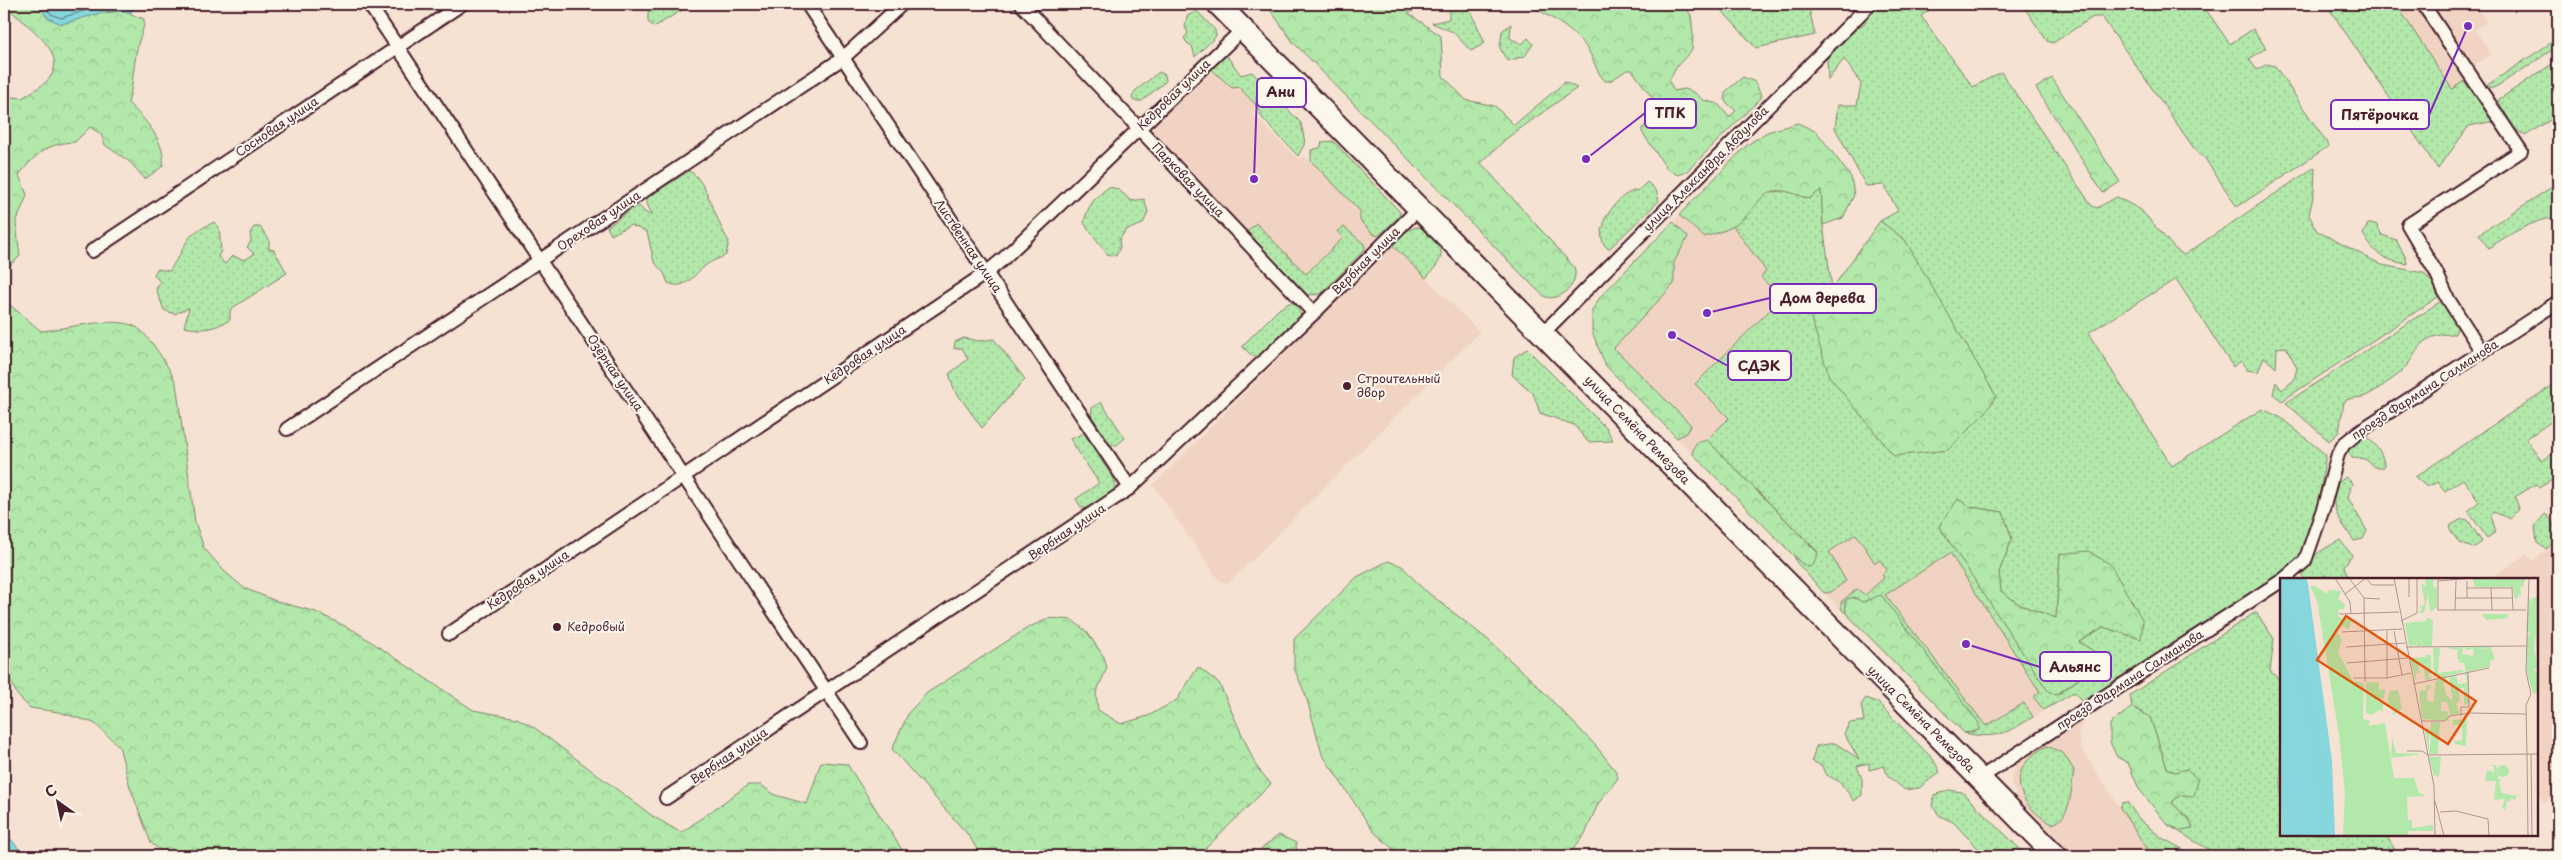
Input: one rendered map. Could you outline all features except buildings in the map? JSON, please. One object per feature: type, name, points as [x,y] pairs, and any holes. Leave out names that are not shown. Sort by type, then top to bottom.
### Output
[{"type":"main road","name":"улица Семёна Ремезова","points":[[1218,4],[1420,207],[2056,856]]},
{"type":"street","name":"Озёрная улица","points":[[369,4],[861,743]]},
{"type":"street","name":"Сосновая улица","points":[[92,251],[462,4]]},
{"type":"street","name":"Лиственная улица","points":[[807,4],[1130,488]]},
{"type":"street","name":"Ореховая улица","points":[[287,428],[843,58],[902,4]]},
{"type":"street","name":"Парковая улица","points":[[1021,4],[1314,313]]},
{"type":"street","name":"улица Александра Абдулова","points":[[1543,334],[1870,4]]},
{"type":"street","points":[[2423,4],[2521,151],[2408,225],[2436,272],[2448,299],[2482,352]]},
{"type":"street","name":"Кедровая улица","points":[[448,634],[986,273],[1003,259],[1242,29]]},
{"type":"street","name":"Вербная улица","points":[[666,798],[1130,488],[1314,313],[1420,207]]},
{"type":"street","name":"проезд Фармана Салманова","points":[[2284,578],[2305,561],[2324,506],[2338,454],[2344,444],[2367,426],[2558,302]]},
{"type":"street","name":"проезд Фармана Салманова","points":[[1980,778],[2280,581]]},
{"type":"shaded area","points":[[2396,4],[2475,4],[2487,22],[2475,30],[2491,54],[2461,74],[2464,81],[2452,89]]},
{"type":"shaded area","points":[[1209,67],[1232,88],[1239,87],[1255,104],[1253,114],[1297,158],[1305,157],[1310,161],[1361,212],[1359,216],[1360,222],[1378,236],[1321,294],[1316,296],[1304,292],[1151,132],[1152,123]]},
{"type":"shaded area","points":[[1679,215],[1704,237],[1733,226],[1766,271],[1761,277],[1817,337],[1707,440],[1696,443],[1692,453],[1677,438],[1686,433],[1691,425],[1614,348],[1674,284],[1674,262],[1688,237],[1673,222]]},
{"type":"shaded area","points":[[1392,245],[1480,332],[1228,584],[1219,580],[1153,485]]},
{"type":"shaded area","points":[[1912,497],[2075,692],[2007,734],[1979,736],[1964,733],[1824,593],[1831,592],[1846,581],[1829,552]]},
{"type":"shaded area","points":[[2558,543],[2558,793],[2544,803],[2537,792],[2537,578],[2491,578],[2527,554],[2532,561]]},
{"type":"shaded area","points":[[2084,717],[2078,735],[2082,750],[2152,856],[2072,856],[2018,800],[2011,781],[2017,761]]},
{"type":"green space","points":[[4,4],[37,4],[48,18],[70,22],[92,14],[123,11],[144,19],[128,103],[147,123],[158,139],[163,157],[163,166],[145,179],[130,162],[105,145],[101,134],[90,127],[75,142],[49,147],[31,161],[19,175],[27,195],[16,223],[20,256],[4,271],[4,96],[22,98],[45,83],[54,69],[54,58],[41,38]]},
{"type":"green space","points":[[665,4],[692,4],[654,27],[648,22],[648,12],[654,7],[660,9],[665,7]]},
{"type":"green space","points":[[1266,4],[1430,4],[1408,13],[1441,36],[1443,76],[1466,100],[1495,106],[1514,125],[1565,82],[1577,88],[1507,138],[1481,163],[1574,267],[1574,279],[1568,290],[1558,297],[1552,298],[1545,296],[1536,289],[1293,42]]},
{"type":"green space","points":[[1449,4],[1470,10],[1485,43],[1471,51],[1453,32],[1432,23],[1449,19]]},
{"type":"green space","points":[[1526,4],[1683,4],[1691,15],[1692,50],[1677,66],[1669,81],[1674,91],[1685,89],[1695,93],[1703,100],[1718,104],[1729,117],[1736,111],[1725,101],[1725,92],[1743,77],[1755,82],[1762,97],[1686,172],[1678,175],[1667,169],[1642,132],[1642,128],[1660,114],[1661,110],[1632,70],[1627,70],[1610,81],[1605,81],[1599,73],[1589,51],[1573,33]]},
{"type":"green space","points":[[1716,4],[1808,4],[1815,35],[1756,48]]},
{"type":"green space","points":[[1876,4],[1938,4],[1921,16],[1973,87],[2001,72],[2092,206],[2097,208],[2117,197],[2141,210],[2175,249],[2184,255],[2315,167],[2314,192],[2309,215],[2317,231],[2382,265],[2424,273],[2433,283],[2438,297],[2282,401],[2273,394],[2276,382],[2282,390],[2294,380],[2297,368],[2286,347],[2277,348],[2276,368],[2264,357],[2258,372],[2247,370],[2241,361],[2233,367],[2176,279],[2088,333],[2172,466],[2262,409],[2280,417],[2326,455],[2316,514],[2306,545],[2293,566],[2083,704],[2075,692],[2044,710],[2033,697],[2040,692],[1950,553],[1885,595],[1986,726],[2024,703],[2033,717],[2000,734],[1984,736],[1964,733],[1978,730],[1861,602],[1854,597],[1845,601],[1846,613],[1842,610],[1841,602],[1857,589],[1865,595],[1884,578],[1882,574],[1887,570],[1880,560],[1875,563],[1856,534],[1829,552],[1846,581],[1831,592],[1824,593],[1797,563],[1794,556],[1802,564],[1818,552],[1707,440],[1729,418],[1695,384],[1781,299],[1761,277],[1766,271],[1733,226],[1762,195],[1785,190],[1809,199],[1821,189],[1823,225],[1832,288],[1811,318],[1905,240],[1880,221],[1898,211],[1884,185],[1866,186],[1835,128],[1838,105],[1857,105],[1861,84],[1844,59],[1828,80],[1827,58],[1842,36],[1864,24]],"holes":[[[1958,500],[1971,507],[2003,512],[2012,539],[1999,572],[2001,591],[2020,605],[2056,618],[2060,554],[2141,639],[2103,627],[2079,642],[2105,660],[2057,695],[1939,526]]]},
{"type":"green space","points":[[2022,4],[2202,4],[2230,44],[2253,29],[2266,48],[2249,59],[2257,70],[2267,64],[2275,66],[2329,146],[2237,207],[2204,157],[2198,154],[2102,17],[2093,17],[2053,43],[2047,41]]},
{"type":"green space","points":[[2326,4],[2396,4],[2452,89],[2464,81],[2494,121],[2469,126],[2438,169]]},
{"type":"green space","points":[[1197,11],[1215,30],[1216,36],[1195,57],[1192,46],[1184,38],[1188,33],[1185,27],[1187,16]]},
{"type":"green space","points":[[1511,24],[1510,38],[1522,44],[1528,38],[1533,44],[1525,56],[1507,61],[1500,48],[1502,31]]},
{"type":"green space","points":[[2558,38],[2558,46],[2499,85],[2493,88],[2486,86]]},
{"type":"green space","points":[[1228,49],[1227,56],[1241,75],[1252,72],[1301,123],[1305,143],[1298,156],[1263,119],[1255,104],[1239,87],[1232,88],[1209,67]]},
{"type":"green space","points":[[2558,60],[2558,115],[2525,136],[2513,127],[2498,100]]},
{"type":"green space","points":[[1159,72],[1165,75],[1166,81],[1142,101],[1134,101],[1132,98],[1135,91]]},
{"type":"green space","points":[[2052,78],[2120,182],[2103,193],[2036,88]]},
{"type":"green space","points":[[1798,123],[1817,132],[1851,177],[1854,195],[1843,218],[1823,225],[1821,190],[1809,199],[1792,193],[1771,192],[1764,196],[1734,226],[1704,237],[1679,215],[1747,145],[1767,132]]},
{"type":"green space","points":[[1333,141],[1400,212],[1399,217],[1378,236],[1373,234],[1360,221],[1360,211],[1311,161],[1311,150],[1320,148],[1322,142]]},
{"type":"green space","points":[[689,171],[701,182],[729,241],[726,255],[707,264],[684,284],[674,285],[668,283],[664,273],[654,262],[647,232],[630,225],[611,235],[607,227],[638,205],[646,213],[653,216],[647,204],[647,198]]},
{"type":"green space","points":[[1647,182],[1656,190],[1659,201],[1609,249],[1603,243],[1602,238],[1601,229],[1604,226],[1604,220],[1619,200],[1633,191],[1639,190]]},
{"type":"green space","points":[[2558,183],[2558,217],[2530,224],[2488,248],[2479,234]]},
{"type":"green space","points":[[1109,187],[1118,189],[1131,201],[1144,199],[1148,212],[1143,224],[1126,230],[1119,240],[1120,247],[1116,256],[1107,254],[1084,223],[1092,202]]},
{"type":"green space","points":[[1880,221],[1905,240],[1996,396],[1986,412],[1948,450],[1894,456],[1829,376],[1811,318]]},
{"type":"green space","points":[[214,222],[219,227],[221,251],[218,256],[225,264],[232,256],[245,260],[254,254],[247,247],[251,241],[250,233],[254,227],[260,227],[269,239],[269,249],[274,250],[287,273],[230,310],[230,320],[208,328],[184,327],[189,308],[174,314],[164,310],[156,289],[160,282],[154,275],[157,269],[170,271],[192,235]]},
{"type":"green space","points":[[1673,222],[1688,237],[1674,262],[1674,284],[1614,348],[1691,425],[1686,433],[1677,438],[1606,366],[1592,332],[1592,310],[1601,296]]},
{"type":"green space","points":[[1256,223],[1306,274],[1343,238],[1337,231],[1344,227],[1364,244],[1365,249],[1321,294],[1308,295],[1247,232]]},
{"type":"green space","points":[[2368,224],[2376,224],[2382,235],[2396,240],[2406,258],[2407,264],[2393,261],[2381,255],[2372,247],[2363,234]]},
{"type":"green space","points":[[1416,227],[1422,227],[1435,241],[1441,252],[1438,263],[1426,278],[1392,245],[1405,232]]},
{"type":"green space","points":[[4,300],[41,331],[103,322],[116,322],[136,327],[153,344],[176,383],[195,522],[204,548],[225,572],[244,588],[276,601],[316,612],[355,631],[473,710],[517,718],[535,728],[651,815],[678,831],[682,832],[748,785],[761,785],[775,795],[807,804],[821,762],[847,764],[906,856],[168,856],[151,843],[130,787],[119,746],[94,723],[59,712],[30,708],[17,695],[4,666]]},
{"type":"green space","points":[[2441,301],[2458,325],[2455,334],[2441,335],[2424,342],[2403,370],[2395,377],[2366,396],[2344,402],[2339,432],[2329,441],[2286,403]]},
{"type":"green space","points":[[1291,302],[1296,304],[1301,315],[1259,356],[1252,356],[1242,346],[1279,309]]},
{"type":"green space","points":[[964,338],[979,341],[994,339],[1025,379],[982,428],[954,389],[949,374],[968,359],[962,348],[954,349],[955,342]]},
{"type":"green space","points":[[1527,349],[1607,429],[1613,441],[1588,442],[1574,425],[1540,413],[1533,393],[1512,375],[1514,357]]},
{"type":"green space","points":[[2558,372],[2558,417],[2526,439],[2542,461],[2558,450],[2558,481],[2550,481],[2539,488],[2536,484],[2515,497],[2519,508],[2510,519],[2494,512],[2491,516],[2496,532],[2487,538],[2468,511],[2479,502],[2463,479],[2445,491],[2438,482],[2427,487],[2415,477],[2553,385],[2555,374]]},
{"type":"green space","points":[[1101,402],[1125,438],[1117,445],[1110,445],[1091,415],[1092,408]]},
{"type":"green space","points":[[1084,433],[1116,483],[1113,492],[1088,509],[1081,507],[1076,499],[1099,483],[1070,439]]},
{"type":"green space","points":[[2364,435],[2378,449],[2384,462],[2384,467],[2374,467],[2365,459],[2352,458],[2347,451],[2353,442]]},
{"type":"green space","points":[[1707,440],[1818,553],[1814,564],[1809,567],[1802,564],[1692,453],[1696,443]]},
{"type":"green space","points":[[2346,477],[2352,483],[2348,498],[2367,531],[2363,539],[2354,541],[2337,514],[2334,501],[2336,484]]},
{"type":"green space","points":[[1958,499],[1971,507],[2003,512],[2012,539],[1999,572],[2001,591],[2020,605],[2056,618],[2060,554],[2088,551],[2110,564],[2143,621],[2141,639],[2103,627],[2079,642],[2106,659],[2056,695],[2048,691],[1939,526]]},
{"type":"green space","points":[[2545,514],[2554,526],[2555,534],[2555,542],[2546,549],[2537,543],[2535,526]]},
{"type":"green space","points":[[2462,519],[2468,520],[2482,542],[2473,548],[2459,543],[2450,529],[2451,525]]},
{"type":"green space","points":[[2340,540],[2352,555],[2344,566],[2349,578],[2330,578],[2325,575],[2320,578],[2304,578],[2302,576],[2307,564],[2322,550]]},
{"type":"green space","points":[[1388,561],[1402,566],[1421,587],[1487,639],[1535,683],[1596,746],[1615,770],[1618,778],[1598,804],[1585,834],[1568,856],[1401,856],[1373,831],[1322,754],[1306,696],[1294,668],[1294,639],[1357,577]]},
{"type":"green space","points":[[1881,595],[1979,723],[1979,730],[1964,733],[1846,613],[1845,601],[1847,599],[1853,598],[1862,602]]},
{"type":"green space","points":[[2256,612],[2274,639],[2270,671],[2280,680],[2280,835],[2386,835],[2399,856],[2305,856],[2302,850],[2296,849],[2291,856],[2219,856],[2168,825],[2180,830],[2191,820],[2177,809],[2172,802],[2180,795],[2175,772],[2167,768],[2150,717],[2132,707],[2130,695]]},
{"type":"green space","points":[[1051,618],[1072,620],[1087,632],[1104,657],[1107,668],[1096,693],[1098,710],[1121,724],[1148,716],[1177,700],[1198,667],[1219,683],[1256,766],[1271,784],[1205,849],[1203,856],[981,856],[969,836],[892,749],[909,712],[927,693],[1029,627]]},
{"type":"green space","points":[[1866,698],[1877,702],[1933,759],[1940,772],[1919,788],[1905,790],[1888,776],[1884,766],[1869,770],[1869,763],[1857,766],[1862,779],[1862,795],[1854,801],[1840,782],[1825,774],[1822,766],[1812,761],[1816,746],[1835,743],[1859,759],[1844,734],[1849,723],[1864,721],[1861,705]]},
{"type":"green space","points":[[2132,707],[2150,717],[2167,768],[2175,772],[2187,769],[2198,780],[2194,796],[2180,795],[2172,802],[2187,817],[2193,828],[2180,830],[2168,825],[2139,789],[2128,763],[2117,757],[2110,742],[2110,724]]},
{"type":"green space","points":[[2047,746],[2063,753],[2074,770],[2067,809],[2059,821],[2052,824],[2029,806],[2023,796],[2020,785],[2020,774],[2025,764]]},
{"type":"green space","points":[[1949,790],[1962,792],[2027,856],[1985,856],[1953,822],[1940,816],[1932,806],[1934,795]]},
{"type":"green space","points":[[2127,802],[2140,820],[2162,838],[2195,856],[2152,856],[2120,808],[2122,803]]},
{"type":"green space","points":[[1279,835],[1296,843],[1297,856],[1252,856]]},
{"type":"water","points":[[37,4],[134,4],[131,13],[113,11],[61,24],[48,18]]},
{"type":"water","points":[[4,831],[25,856],[4,856]]},
{"type":"place","name":"Пятёрочка","points":[[2468,26]]},
{"type":"place","name":"ТПК","points":[[1586,159]]},
{"type":"place","name":"Ани","points":[[1254,179]]},
{"type":"place","name":"Дом дерева","points":[[1707,313]]},
{"type":"place","name":"СДЭК","points":[[1672,335]]},
{"type":"place","name":"Строительный двор","points":[[1347,386]]},
{"type":"place","name":"Кедровый","points":[[557,627]]},
{"type":"place","name":"Альянс","points":[[1966,644]]}]
